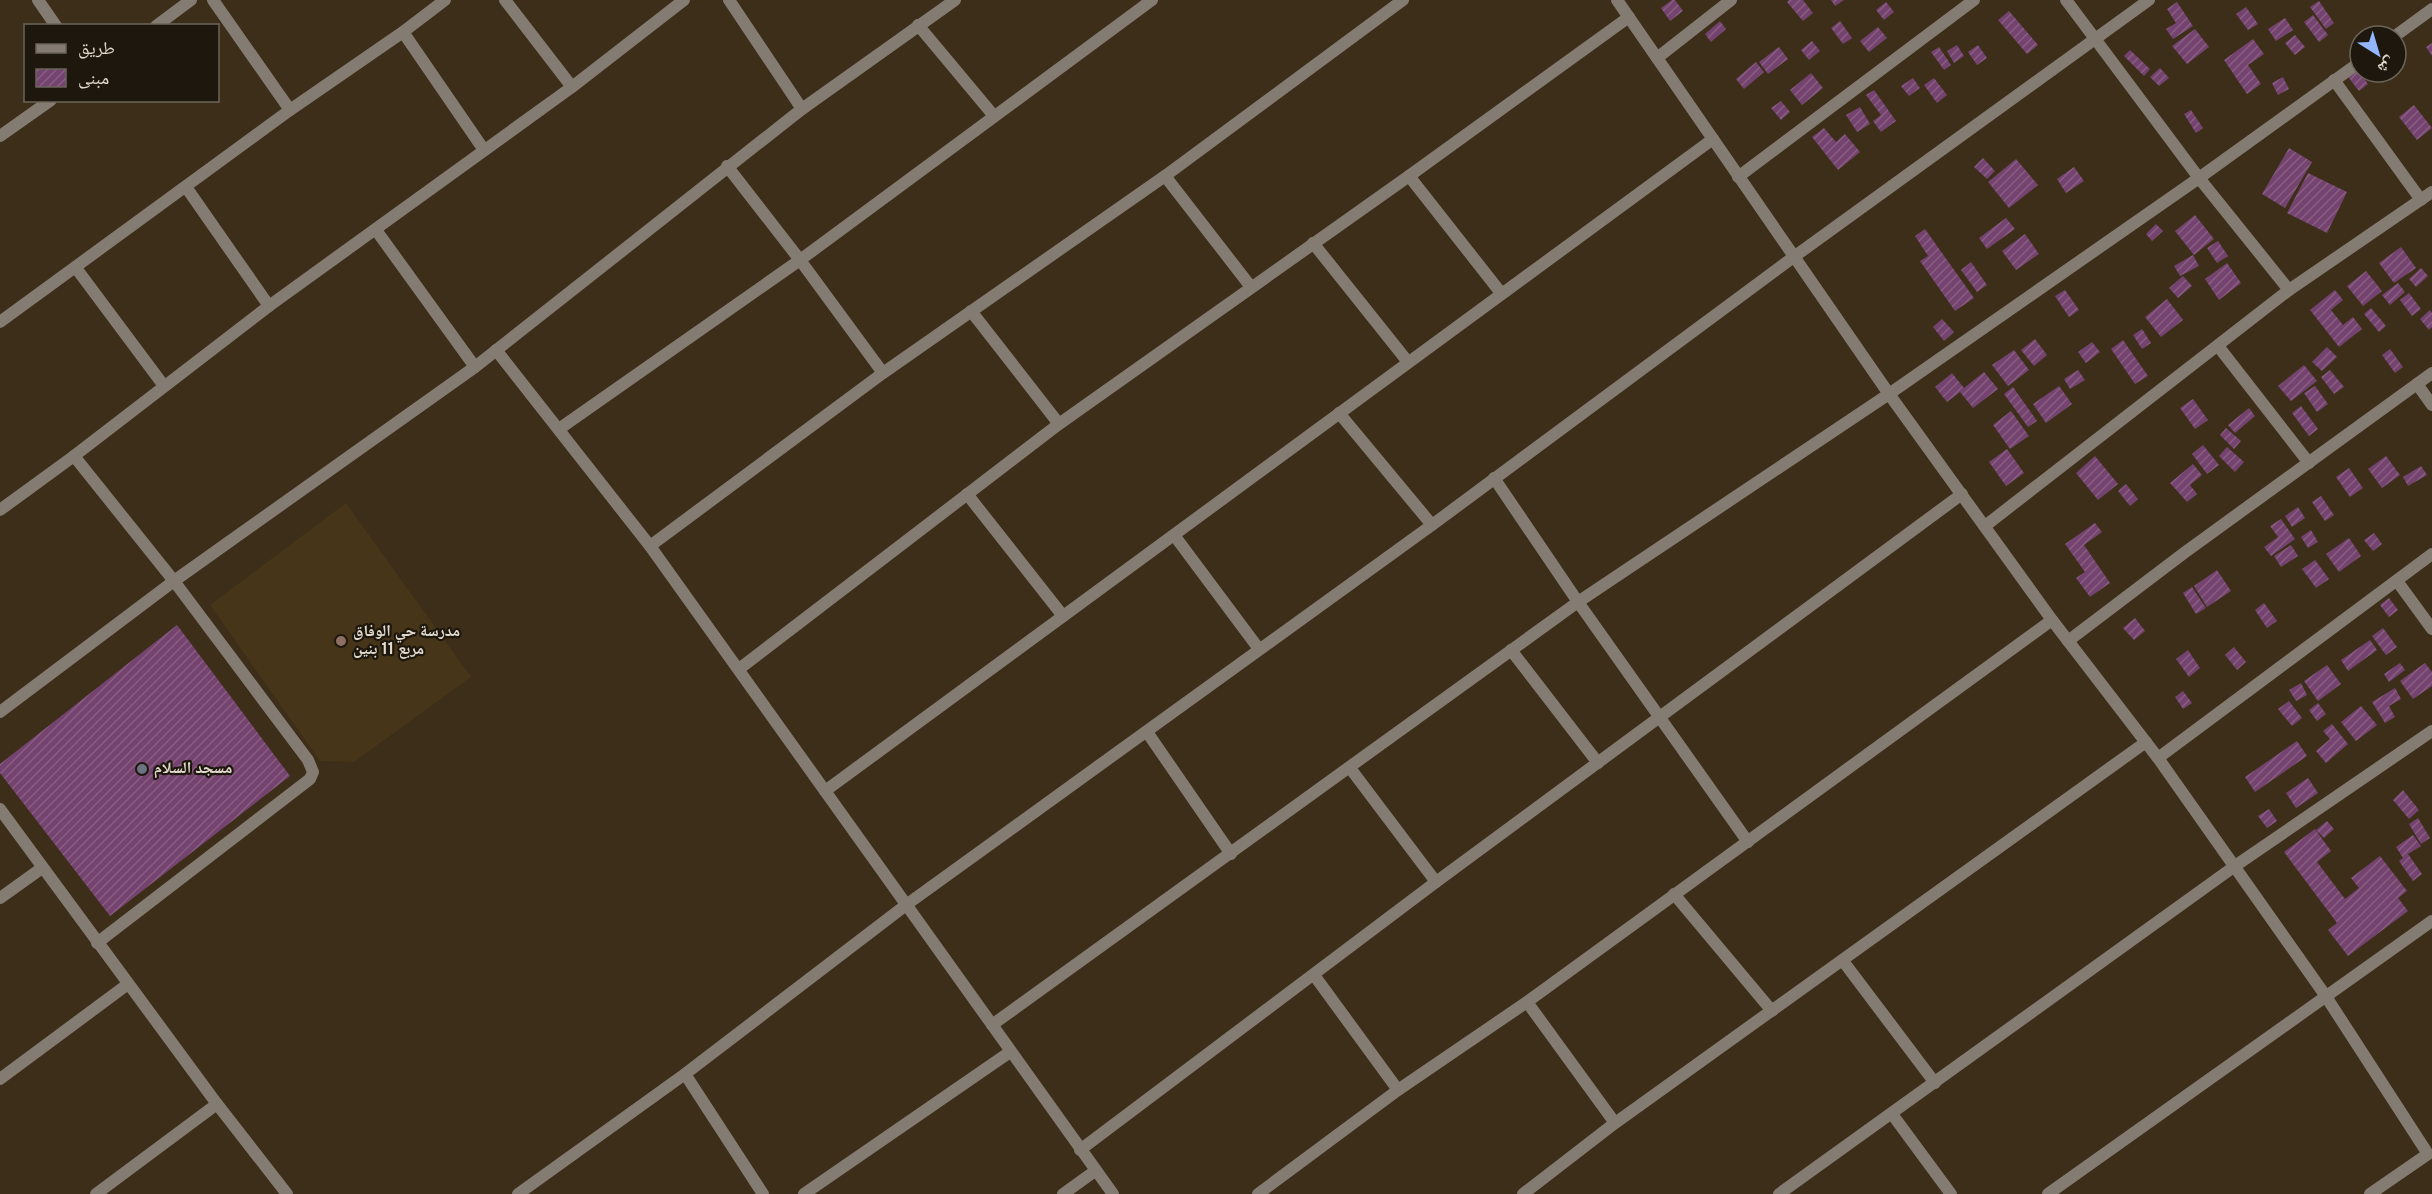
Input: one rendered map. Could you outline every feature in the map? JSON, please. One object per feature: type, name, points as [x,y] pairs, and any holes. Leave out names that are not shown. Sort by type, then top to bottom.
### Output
[{"type":"street","points":[[38,0],[55,24]]},
{"type":"street","points":[[159,24],[191,0]]},
{"type":"street","points":[[213,0],[290,110]]},
{"type":"street","points":[[0,322],[445,0]]},
{"type":"street","points":[[505,0],[572,87]]},
{"type":"street","points":[[0,510],[269,306],[572,87],[684,0]]},
{"type":"street","points":[[729,0],[802,109]]},
{"type":"street","points":[[0,712],[174,580],[475,367],[727,166],[802,109],[955,0]]},
{"type":"street","points":[[559,429],[800,260],[1152,0]]},
{"type":"street","points":[[650,546],[883,373],[1165,177],[1404,0]]},
{"type":"street","points":[[1617,0],[1889,394],[2052,620],[2158,758],[2235,866],[2325,995],[2430,1156],[2370,1194]]},
{"type":"street","points":[[1657,58],[1731,0]]},
{"type":"street","points":[[1738,177],[1974,0]]},
{"type":"street","points":[[2066,0],[2199,178],[2289,290]]},
{"type":"street","points":[[518,1194],[685,1074],[906,905],[1432,525],[1795,256],[2149,0]]},
{"type":"street","points":[[2408,27],[2432,9]]},
{"type":"street","points":[[739,669],[1059,424],[1629,17]]},
{"type":"street","points":[[918,25],[994,116]]},
{"type":"street","points":[[403,32],[484,150]]},
{"type":"street","points":[[992,1025],[1578,602],[1889,394],[2199,178],[2348,70]]},
{"type":"street","points":[[1985,526],[2289,290],[2427,196],[2334,80]]},
{"type":"street","points":[[0,136],[48,102]]},
{"type":"street","points":[[825,791],[1713,139]]},
{"type":"street","points":[[727,166],[883,373]]},
{"type":"street","points":[[1409,176],[1501,293]]},
{"type":"street","points":[[1165,177],[1251,287]]},
{"type":"street","points":[[186,188],[269,306]]},
{"type":"street","points":[[376,230],[475,367]]},
{"type":"street","points":[[1313,243],[1408,362]]},
{"type":"street","points":[[76,268],[164,386]]},
{"type":"street","points":[[971,311],[1059,424]]},
{"type":"street","points":[[2218,346],[2309,463]]},
{"type":"street","points":[[496,350],[650,546],[1113,1194]]},
{"type":"street","points":[[2068,641],[2432,373]]},
{"type":"street","points":[[2417,384],[2432,405]]},
{"type":"street","points":[[1339,413],[1432,525]]},
{"type":"street","points":[[74,456],[174,580],[308,760],[313,772],[310,779],[97,943]]},
{"type":"street","points":[[1494,478],[1578,602],[1748,842]]},
{"type":"street","points":[[968,494],[1063,616]]},
{"type":"street","points":[[1080,1150],[1436,882],[1962,494]]},
{"type":"street","points":[[1174,535],[1259,649]]},
{"type":"street","points":[[2158,758],[2432,554]]},
{"type":"street","points":[[2397,581],[2432,629]]},
{"type":"street","points":[[1258,1194],[1398,1090],[1527,1002],[2052,620]]},
{"type":"street","points":[[1511,650],[1598,763]]},
{"type":"street","points":[[1779,1194],[2235,866],[2432,731]]},
{"type":"street","points":[[1147,732],[1231,854]]},
{"type":"street","points":[[1523,1194],[1615,1123],[1844,961],[2146,742]]},
{"type":"street","points":[[1350,768],[1436,882]]},
{"type":"street","points":[[0,809],[216,1104],[287,1194]]},
{"type":"street","points":[[0,898],[42,868]]},
{"type":"street","points":[[1674,894],[1772,1011]]},
{"type":"street","points":[[2048,1194],[2432,921]]},
{"type":"street","points":[[1844,961],[1935,1083]]},
{"type":"street","points":[[1314,975],[1398,1090]]},
{"type":"street","points":[[0,1079],[128,984]]},
{"type":"street","points":[[1527,1002],[1615,1123]]},
{"type":"street","points":[[804,1194],[1010,1052]]},
{"type":"street","points":[[685,1074],[763,1194]]},
{"type":"street","points":[[96,1194],[216,1104]]},
{"type":"street","points":[[1892,1114],[1951,1194]]},
{"type":"street","points":[[1063,1194],[1095,1171]]},
{"type":"shaded area","name":"مدرسة حي الوفاق مربع 11 بنين","points":[[346,503],[471,677],[354,762],[320,761],[210,605]]},
{"type":"building","points":[[1675,0],[1683,11],[1670,21],[1661,8]]},
{"type":"building","points":[[1803,0],[1813,13],[1803,21],[1787,2]]},
{"type":"building","points":[[1831,0],[1844,0],[1835,6]]},
{"type":"building","points":[[2319,1],[2334,23],[2326,29],[2310,7]]},
{"type":"building","points":[[1886,2],[1894,12],[1884,20],[1876,10]]},
{"type":"building","points":[[2177,2],[2193,26],[2173,39],[2166,29],[2176,23],[2167,9]]},
{"type":"building","points":[[2246,7],[2258,24],[2248,30],[2236,14]]},
{"type":"building","points":[[2009,11],[2038,45],[2027,54],[1998,20]]},
{"type":"building","points":[[2313,15],[2328,35],[2319,42],[2304,22]]},
{"type":"building","points":[[2285,18],[2293,30],[2276,41],[2268,29]]},
{"type":"building","points":[[1720,21],[1726,29],[1711,42],[1705,34]]},
{"type":"building","points":[[1840,21],[1852,38],[1843,44],[1831,28]]},
{"type":"building","points":[[1878,27],[1887,38],[1869,52],[1860,41]]},
{"type":"building","points":[[2195,29],[2209,47],[2187,64],[2172,46]]},
{"type":"building","points":[[2295,35],[2305,47],[2295,55],[2285,43]]},
{"type":"building","points":[[2253,39],[2264,54],[2248,65],[2261,84],[2247,94],[2224,60]]},
{"type":"building","points":[[1812,41],[1820,51],[1809,60],[1801,50]]},
{"type":"building","points":[[2432,43],[2432,56],[2426,47]]},
{"type":"building","points":[[1957,45],[1964,56],[1954,63],[1947,51]]},
{"type":"building","points":[[1978,45],[1987,58],[1977,65],[1968,52]]},
{"type":"building","points":[[1779,47],[1788,59],[1768,74],[1759,62]]},
{"type":"building","points":[[1939,47],[1951,65],[1944,70],[1931,52]]},
{"type":"building","points":[[2130,50],[2150,69],[2144,76],[2124,56]]},
{"type":"building","points":[[1756,62],[1764,72],[1744,89],[1736,79]]},
{"type":"building","points":[[2160,68],[2169,78],[2159,86],[2150,77]]},
{"type":"building","points":[[1811,73],[1823,88],[1802,105],[1790,90]]},
{"type":"building","points":[[2283,77],[2289,89],[2278,95],[2272,83]]},
{"type":"building","points":[[1913,78],[1920,88],[1909,96],[1901,86]]},
{"type":"building","points":[[1934,78],[1947,95],[1937,103],[1924,85]]},
{"type":"building","points":[[2354,84],[2368,84],[2359,91]]},
{"type":"building","points":[[1874,90],[1896,121],[1881,132],[1873,121],[1881,115],[1866,95]]},
{"type":"building","points":[[1781,101],[1790,112],[1781,120],[1771,108]]},
{"type":"building","points":[[2414,105],[2432,128],[2417,140],[2399,117]]},
{"type":"building","points":[[1860,107],[1870,124],[1857,132],[1846,115]]},
{"type":"building","points":[[2191,110],[2203,128],[2196,133],[2184,114]]},
{"type":"building","points":[[1824,128],[1836,142],[1845,134],[1860,152],[1838,170],[1812,137]]},
{"type":"building","points":[[2289,148],[2312,162],[2285,208],[2262,194]]},
{"type":"building","points":[[1983,158],[1995,171],[1987,179],[1974,167]]},
{"type":"building","points":[[2016,159],[2038,185],[2009,208],[1988,182]]},
{"type":"building","points":[[2074,167],[2084,181],[2066,193],[2057,179]]},
{"type":"building","points":[[2308,173],[2347,192],[2327,233],[2287,213]]},
{"type":"building","points":[[2195,215],[2214,239],[2194,255],[2175,231]]},
{"type":"building","points":[[2006,218],[2015,229],[1987,249],[1979,238]]},
{"type":"building","points":[[2156,224],[2163,231],[2152,241],[2146,234]]},
{"type":"building","points":[[1925,229],[1974,298],[1955,311],[1920,261],[1928,256],[1915,236]]},
{"type":"building","points":[[2025,234],[2039,254],[2016,270],[2002,251]]},
{"type":"building","points":[[2218,241],[2228,256],[2217,263],[2207,248]]},
{"type":"building","points":[[2401,247],[2416,268],[2394,283],[2379,263]]},
{"type":"building","points":[[2193,255],[2199,266],[2180,276],[2174,266]]},
{"type":"building","points":[[1971,262],[1987,285],[1977,292],[1961,270]]},
{"type":"building","points":[[2227,263],[2241,283],[2219,300],[2205,279]]},
{"type":"building","points":[[2421,268],[2428,276],[2416,287],[2409,279]]},
{"type":"building","points":[[2366,271],[2382,291],[2363,306],[2347,286]]},
{"type":"building","points":[[2183,276],[2192,286],[2178,298],[2169,288]]},
{"type":"building","points":[[2398,283],[2405,292],[2390,305],[2382,295]]},
{"type":"building","points":[[2065,290],[2079,310],[2069,317],[2055,296]]},
{"type":"building","points":[[2335,290],[2343,300],[2331,310],[2343,325],[2353,317],[2362,329],[2339,347],[2310,310]]},
{"type":"building","points":[[2409,293],[2421,309],[2412,316],[2400,300]]},
{"type":"building","points":[[2167,299],[2183,320],[2161,337],[2145,317]]},
{"type":"building","points":[[2371,308],[2386,326],[2379,332],[2364,314]]},
{"type":"building","points":[[2430,310],[2432,327],[2429,330],[2420,319]]},
{"type":"building","points":[[1942,319],[1954,332],[1944,341],[1933,327]]},
{"type":"building","points":[[2142,329],[2151,343],[2142,349],[2133,335]]},
{"type":"building","points":[[2035,339],[2047,355],[2034,366],[2021,350]]},
{"type":"building","points":[[2123,340],[2148,376],[2135,384],[2111,349]]},
{"type":"building","points":[[2092,342],[2100,352],[2086,363],[2078,352]]},
{"type":"building","points":[[2327,347],[2337,357],[2322,371],[2312,362]]},
{"type":"building","points":[[2390,349],[2403,367],[2395,373],[2382,355]]},
{"type":"building","points":[[2014,350],[2029,370],[2008,386],[1992,365]]},
{"type":"building","points":[[2304,365],[2317,381],[2291,401],[2278,386]]},
{"type":"building","points":[[2078,370],[2085,380],[2070,389],[2064,379]]},
{"type":"building","points":[[2330,370],[2344,387],[2334,394],[2321,377]]},
{"type":"building","points":[[1984,372],[1998,389],[1973,408],[1960,392],[1947,402],[1935,387],[1952,373],[1964,388]]},
{"type":"building","points":[[2059,386],[2072,404],[2046,423],[2033,404]]},
{"type":"building","points":[[2315,386],[2328,404],[2317,412],[2304,393]]},
{"type":"building","points":[[2013,387],[2037,421],[2028,427],[2004,394]]},
{"type":"building","points":[[2193,399],[2208,420],[2195,429],[2180,408]]},
{"type":"building","points":[[2301,406],[2318,429],[2309,436],[2292,413]]},
{"type":"building","points":[[2249,408],[2255,416],[2235,433],[2228,425]]},
{"type":"building","points":[[2011,411],[2029,436],[2010,449],[1993,425]]},
{"type":"building","points":[[2226,428],[2241,441],[2234,449],[2220,435]]},
{"type":"building","points":[[2203,445],[2219,465],[2207,474],[2192,454]]},
{"type":"building","points":[[2227,447],[2244,462],[2235,472],[2219,456]]},
{"type":"building","points":[[2007,449],[2024,473],[2006,486],[1989,462]]},
{"type":"building","points":[[2095,456],[2118,484],[2098,500],[2076,473]]},
{"type":"building","points":[[2386,456],[2400,475],[2382,488],[2368,469]]},
{"type":"building","points":[[2193,464],[2202,475],[2190,485],[2197,494],[2187,502],[2170,483]]},
{"type":"building","points":[[2421,466],[2427,475],[2408,486],[2403,477]]},
{"type":"building","points":[[2349,468],[2363,488],[2350,497],[2336,477]]},
{"type":"building","points":[[2126,484],[2138,499],[2130,506],[2118,491]]},
{"type":"building","points":[[2321,496],[2334,515],[2325,521],[2312,502]]},
{"type":"building","points":[[2298,507],[2305,518],[2292,527],[2285,516]]},
{"type":"building","points":[[2281,519],[2295,539],[2271,556],[2264,547],[2278,537],[2270,526]]},
{"type":"building","points":[[2095,523],[2102,532],[2084,545],[2110,583],[2090,597],[2076,578],[2085,572],[2065,544]]},
{"type":"building","points":[[2311,530],[2318,542],[2308,548],[2301,537]]},
{"type":"building","points":[[2374,533],[2382,544],[2373,551],[2364,540]]},
{"type":"building","points":[[2349,538],[2361,556],[2339,572],[2326,554]]},
{"type":"building","points":[[2291,545],[2298,556],[2281,567],[2274,556]]},
{"type":"building","points":[[2315,560],[2329,579],[2316,588],[2302,569]]},
{"type":"building","points":[[2217,570],[2231,591],[2207,607],[2194,586]]},
{"type":"building","points":[[2192,587],[2206,608],[2196,614],[2183,593]]},
{"type":"building","points":[[2389,598],[2398,610],[2389,617],[2380,605]]},
{"type":"building","points":[[2264,603],[2277,621],[2267,628],[2255,610]]},
{"type":"building","points":[[2135,618],[2145,631],[2134,640],[2123,628]]},
{"type":"building","name":"مسجد السلام","points":[[177,625],[290,776],[110,916],[0,773],[0,764]]},
{"type":"building","points":[[2383,628],[2397,647],[2386,655],[2372,636]]},
{"type":"building","points":[[2370,640],[2377,650],[2348,671],[2341,660]]},
{"type":"building","points":[[2234,647],[2246,662],[2237,670],[2225,655]]},
{"type":"building","points":[[2188,650],[2200,668],[2189,677],[2176,659]]},
{"type":"building","points":[[2400,663],[2405,670],[2389,682],[2384,674]]},
{"type":"building","points":[[2425,663],[2432,672],[2432,686],[2413,699],[2400,681]]},
{"type":"building","points":[[2327,665],[2341,684],[2318,701],[2304,681]]},
{"type":"building","points":[[2301,683],[2307,695],[2296,701],[2289,690]]},
{"type":"building","points":[[2395,688],[2401,699],[2389,706],[2395,717],[2385,723],[2372,702]]},
{"type":"building","points":[[2183,691],[2192,703],[2183,709],[2175,697]]},
{"type":"building","points":[[2289,701],[2302,718],[2292,726],[2278,709]]},
{"type":"building","points":[[2318,703],[2326,714],[2317,721],[2309,710]]},
{"type":"building","points":[[2361,706],[2377,725],[2356,741],[2341,722]]},
{"type":"building","points":[[2332,724],[2348,744],[2326,763],[2316,751],[2330,739],[2323,731]]},
{"type":"building","points":[[2297,741],[2307,756],[2255,792],[2245,777]]},
{"type":"building","points":[[2308,778],[2318,793],[2296,808],[2286,793]]},
{"type":"building","points":[[2403,790],[2419,810],[2409,819],[2393,800]]},
{"type":"building","points":[[2269,809],[2277,821],[2267,828],[2258,816]]},
{"type":"building","points":[[2418,818],[2430,838],[2421,844],[2409,824]]},
{"type":"building","points":[[2327,821],[2334,829],[2324,838],[2316,830]]},
{"type":"building","points":[[2315,829],[2331,851],[2317,862],[2345,899],[2359,888],[2351,878],[2380,856],[2407,891],[2398,898],[2408,911],[2348,956],[2328,930],[2337,923],[2284,852]]},
{"type":"building","points":[[2413,835],[2421,846],[2408,854],[2422,874],[2413,881],[2399,861],[2403,858],[2396,847]]},
{"type":"place","name":"مدرسة حي الوفاق مربع 11 بنين","points":[[341,641]]},
{"type":"place","name":"مسجد السلام","points":[[142,769]]}]
